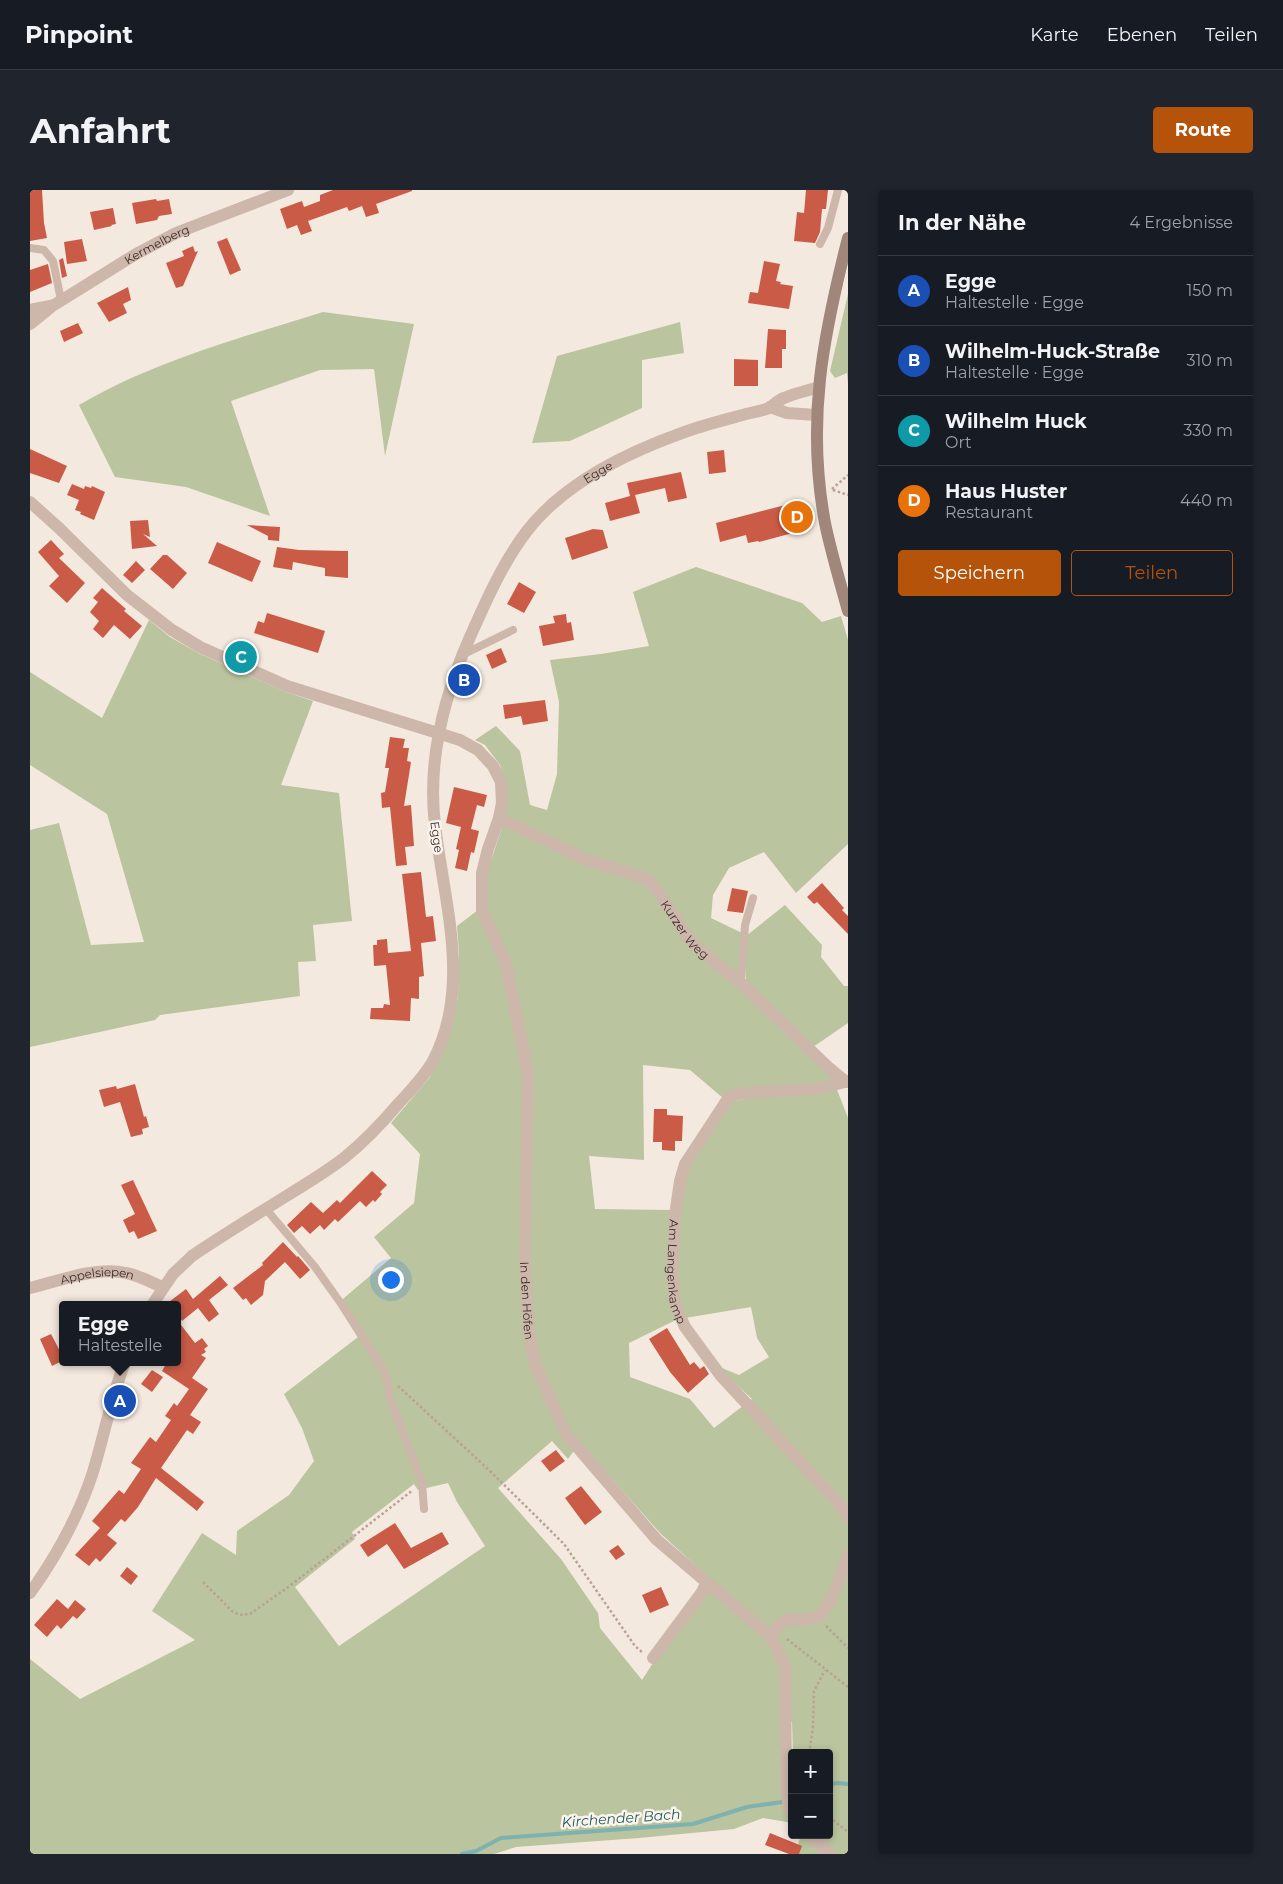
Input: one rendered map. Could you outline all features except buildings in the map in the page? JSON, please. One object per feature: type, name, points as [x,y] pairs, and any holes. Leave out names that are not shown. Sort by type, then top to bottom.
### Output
[{"type":"main road","points":[[848,238],[830,309],[818,387],[817,415],[821,497],[831,549],[848,611]]},
{"type":"street","name":"Kermelberg","points":[[30,310],[57,303],[157,242],[193,226],[288,190]]},
{"type":"street","points":[[30,324],[57,303]]},
{"type":"street","name":"Egge","points":[[154,1301],[162,1287],[192,1256],[328,1170],[367,1138],[419,1082],[432,1062],[449,1015],[453,973],[452,931],[436,837],[433,802],[434,770],[439,732],[450,687],[462,655],[483,609],[515,548],[533,523],[586,478],[630,453],[688,431],[770,407],[782,398],[818,387]]},
{"type":"street","points":[[770,407],[787,413],[817,415]]},
{"type":"street","name":"In den Höfen","points":[[30,502],[128,595],[172,630],[200,647],[288,686],[460,740],[478,750],[493,766],[501,782],[502,803],[482,873],[482,910],[506,964],[528,1073],[525,1261],[528,1332],[534,1364],[566,1434],[658,1540],[708,1584],[773,1633],[785,1666],[786,1786],[788,1801]]},
{"type":"street","name":"Kurzer Weg","points":[[499,818],[587,860],[645,878],[652,883],[693,944],[742,983],[829,1068],[847,1082]]},
{"type":"street","name":"Am Langenkamp","points":[[847,1082],[822,1088],[737,1094],[729,1097],[685,1164],[680,1181],[675,1215],[672,1271],[675,1305],[685,1327],[721,1376],[840,1505],[848,1517]]},
{"type":"street","name":"Appelsiepen","points":[[30,1288],[91,1273],[114,1271],[132,1274],[162,1287]]},
{"type":"street","points":[[30,1594],[76,1515],[92,1473],[124,1366]]},
{"type":"street","points":[[773,1633],[784,1621],[793,1618],[804,1620],[819,1616],[826,1610],[848,1556]]},
{"type":"street","points":[[653,1658],[708,1584]]},
{"type":"street","points":[[814,1839],[829,1854]]},
{"type":"lane","points":[[820,244],[828,228],[838,190]]},
{"type":"lane","points":[[30,248],[44,250],[53,261],[57,303]]},
{"type":"lane","points":[[462,655],[513,630]]},
{"type":"lane","points":[[742,983],[745,925],[753,898]]},
{"type":"lane","points":[[266,1209],[315,1267],[342,1305],[387,1377],[390,1398],[422,1483],[424,1509]]},
{"type":"path","points":[[821,497],[848,475]]},
{"type":"path","points":[[832,489],[848,495]]},
{"type":"path","points":[[387,1377],[429,1414],[564,1544],[635,1646],[647,1658],[653,1658]]},
{"type":"path","points":[[203,1582],[232,1611],[240,1615],[250,1614],[291,1585],[422,1483]]},
{"type":"path","points":[[819,1616],[848,1648]]},
{"type":"path","points":[[773,1633],[848,1687]]},
{"type":"path","points":[[810,1749],[813,1727],[814,1691],[825,1669]]},
{"type":"path","points":[[833,1821],[848,1832]]},
{"type":"green space","points":[[848,294],[848,384],[847,373],[835,378],[830,371]]},
{"type":"green space","points":[[323,312],[414,324],[385,456],[374,369],[320,370],[231,401],[270,516],[186,487],[115,477],[79,405],[108,389],[167,363],[229,341]]},
{"type":"green space","points":[[680,322],[684,353],[642,360],[642,408],[570,441],[532,443],[557,356]]},
{"type":"green space","points":[[696,567],[802,603],[822,622],[841,616],[848,640],[848,844],[796,893],[764,852],[729,868],[713,895],[711,918],[742,933],[740,978],[697,943],[660,888],[649,877],[640,874],[643,882],[655,892],[691,948],[740,987],[837,1081],[821,1084],[736,1090],[723,1098],[690,1070],[643,1065],[644,1160],[589,1156],[595,1209],[671,1210],[669,1279],[678,1319],[629,1343],[630,1377],[690,1399],[714,1428],[752,1399],[717,1366],[739,1375],[769,1357],[757,1338],[751,1307],[685,1318],[678,1305],[675,1256],[685,1179],[692,1160],[701,1143],[727,1104],[731,1101],[836,1087],[848,1118],[848,1854],[835,1854],[821,1839],[833,1839],[833,1749],[793,1749],[792,1722],[781,1720],[781,1786],[788,1813],[788,1823],[763,1818],[734,1829],[516,1847],[494,1854],[30,1854],[30,1659],[80,1699],[195,1640],[152,1611],[202,1533],[236,1555],[237,1531],[289,1495],[314,1461],[302,1428],[284,1394],[358,1337],[337,1304],[391,1258],[374,1237],[414,1203],[420,1154],[391,1123],[430,1077],[450,1033],[458,997],[459,952],[457,926],[478,910],[487,910],[487,873],[506,815],[505,782],[500,765],[485,745],[475,740],[496,726],[520,751],[530,805],[547,810],[557,774],[559,702],[550,660],[649,646],[633,592]],"holes":[[[552,1441],[568,1459],[581,1444],[661,1534],[704,1573],[689,1607],[642,1680],[600,1628],[598,1613],[561,1559],[498,1488]],[[448,1483],[457,1502],[485,1546],[339,1646],[295,1587],[355,1539],[352,1532],[414,1484],[418,1490]]]},
{"type":"green space","points":[[149,620],[170,637],[198,653],[286,692],[313,701],[281,785],[339,793],[352,921],[313,925],[316,961],[298,962],[300,996],[160,1015],[155,1020],[30,1047],[30,830],[59,823],[91,945],[144,942],[107,814],[30,765],[30,672],[102,718]]},
{"type":"green space","points":[[785,905],[822,945],[821,957],[844,986],[848,986],[848,1023],[813,1047],[746,982],[746,936]]},
{"type":"green space","points":[[800,1839],[808,1839],[824,1854],[795,1854]]},
{"type":"waterway","name":"Kirchender Bach","points":[[833,1784],[848,1784]]},
{"type":"waterway","name":"Kirchender Bach","points":[[462,1854],[476,1851],[501,1838],[693,1824],[747,1807],[782,1802]]},
{"type":"place","name":"Haus Huster","points":[[797,517]]},
{"type":"place","name":"Wilhelm Huck","points":[[241,657]]},
{"type":"place","name":"Wilhelm-Huck-Straße","points":[[464,680]]},
{"type":"place","name":"Egge","points":[[120,1401]]}]
